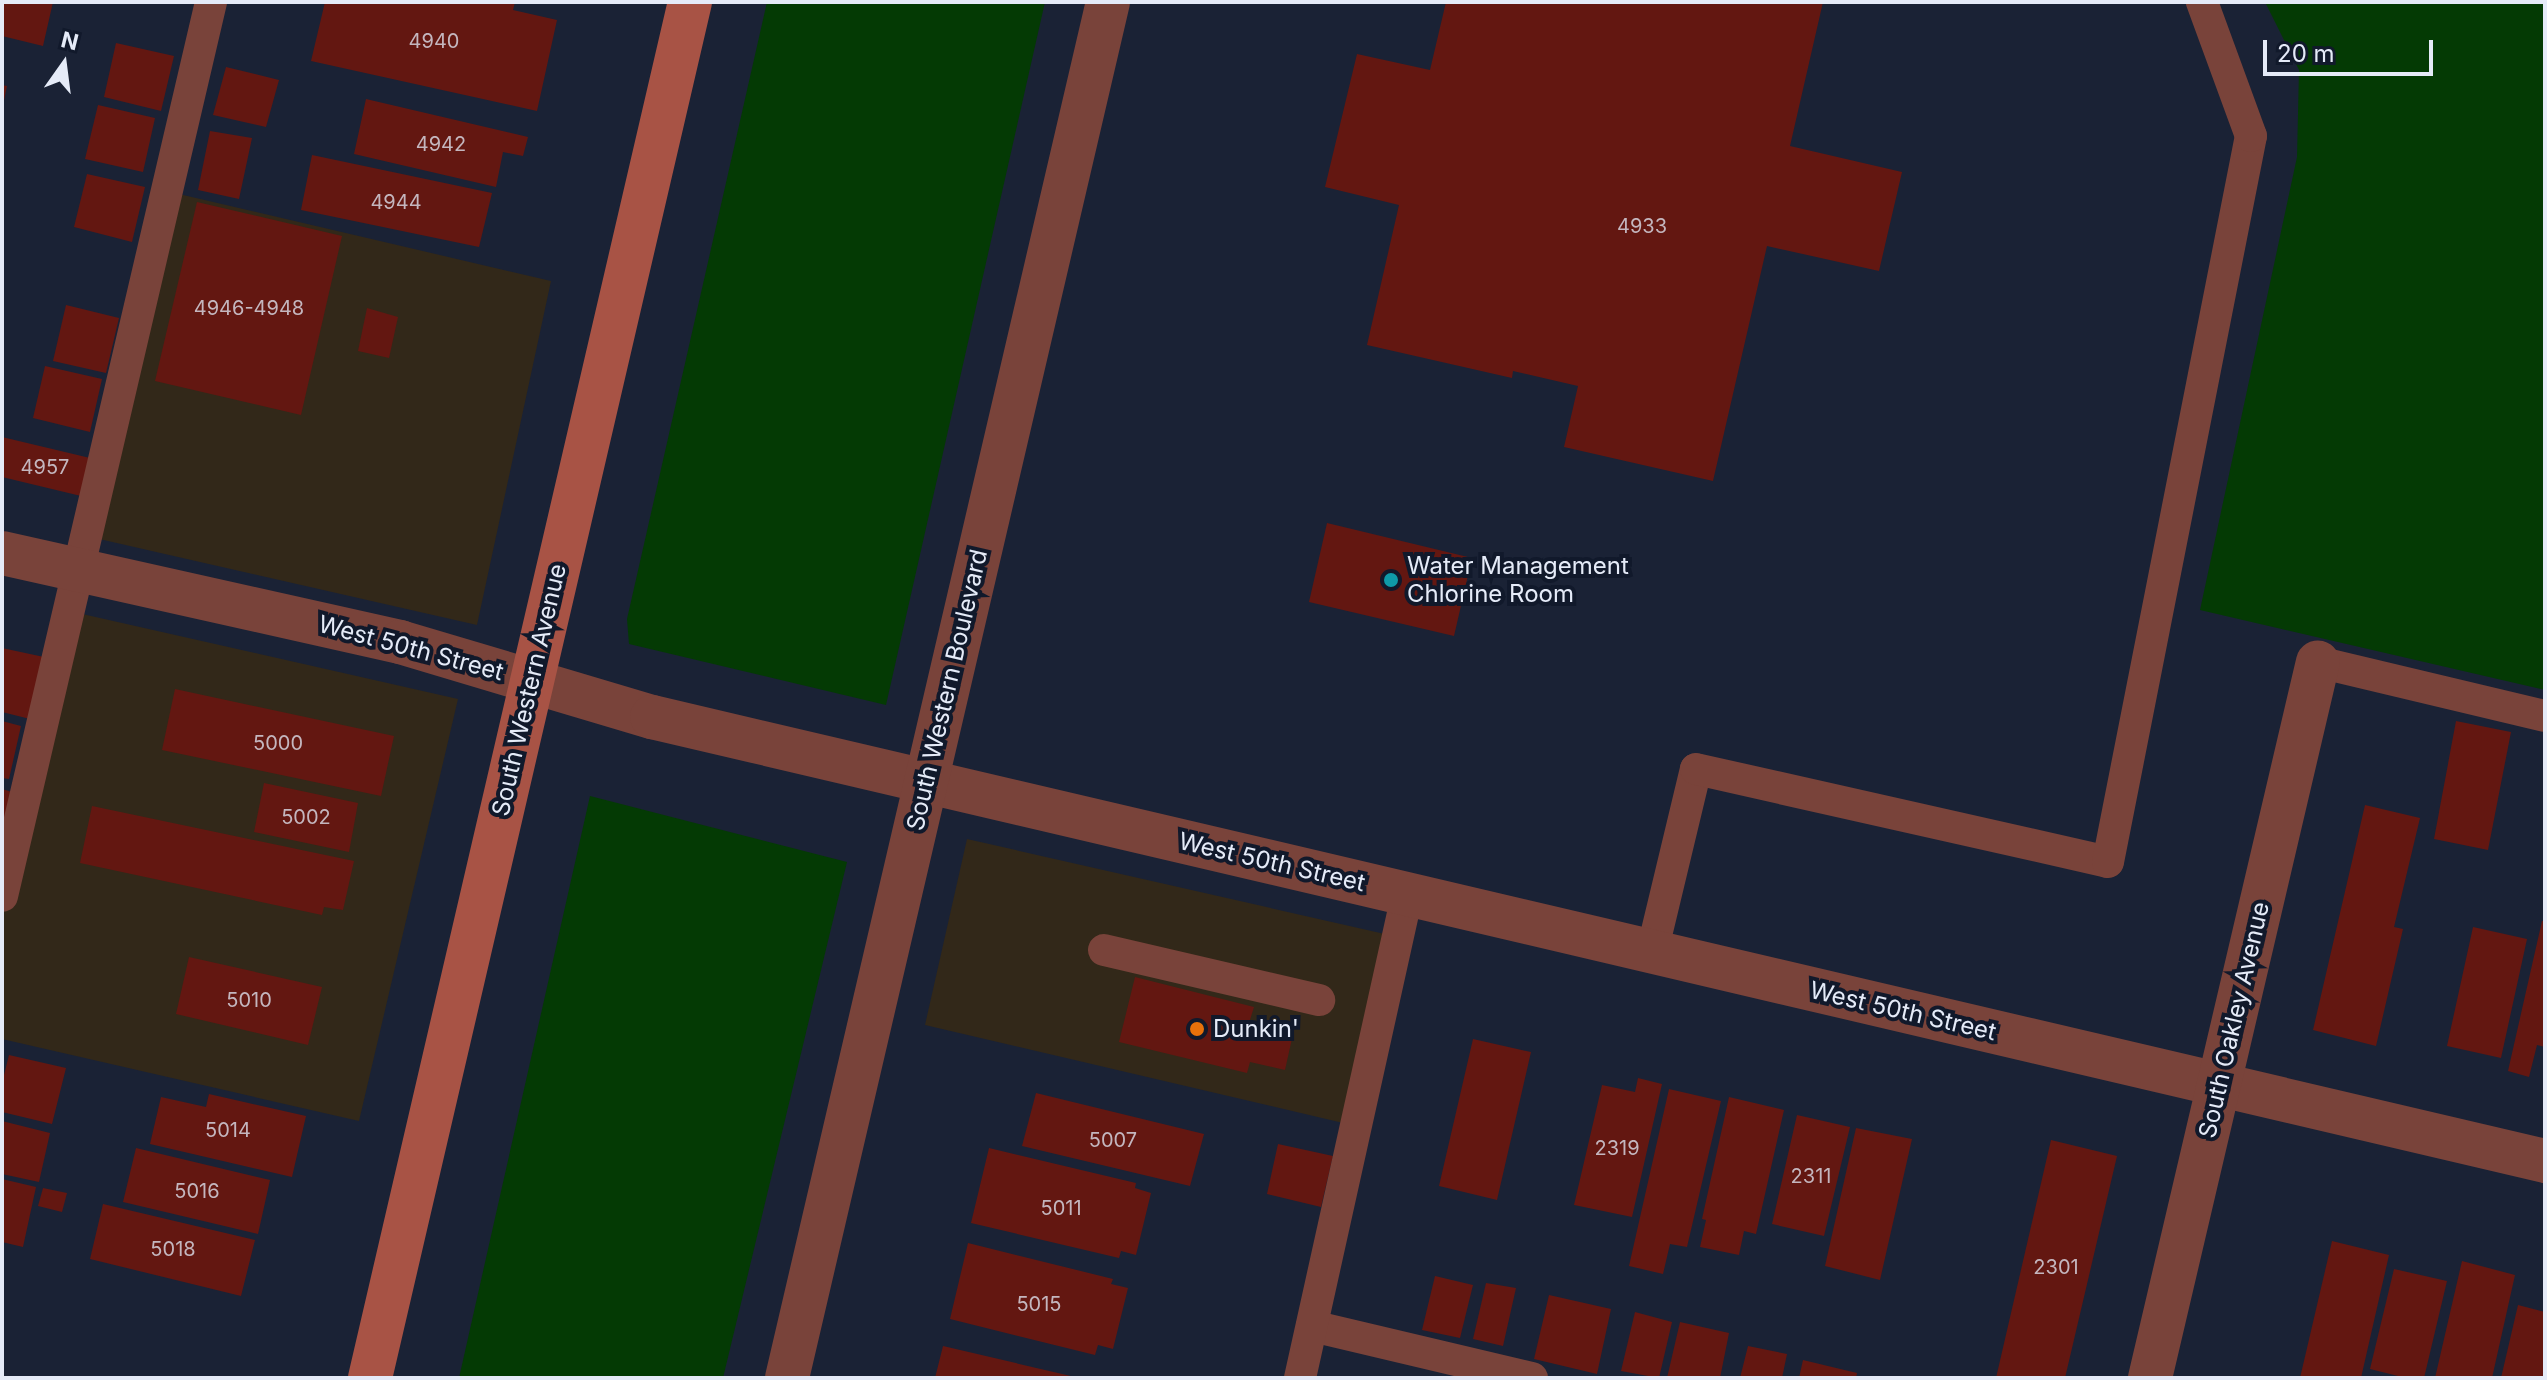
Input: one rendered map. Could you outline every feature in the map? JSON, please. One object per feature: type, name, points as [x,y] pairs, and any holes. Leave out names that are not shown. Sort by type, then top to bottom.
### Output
[{"type":"main road","name":"South Western Avenue","points":[[370,1378],[690,2]]},
{"type":"street","name":"South Western Boulevard","points":[[787,1378],[1108,2]]},
{"type":"street","name":"West 50th Street","points":[[2,553],[400,642],[652,717],[2545,1161]]},
{"type":"street","name":"South Oakley Avenue","points":[[2150,1378],[2318,662]]},
{"type":"lane","points":[[2,896],[211,2]]},
{"type":"lane","points":[[1652,952],[1696,769],[2108,862],[2251,136],[2202,2]]},
{"type":"lane","points":[[2318,662],[2545,716]]},
{"type":"lane","points":[[1300,1378],[1407,894]]},
{"type":"lane","points":[[1104,950],[1319,1000]]},
{"type":"lane","points":[[1312,1326],[1532,1378]]},
{"type":"shaded area","points":[[166,191],[551,281],[477,625],[86,536]]},
{"type":"shaded area","points":[[69,611],[458,699],[359,1121],[2,1039],[2,896]]},
{"type":"shaded area","points":[[967,839],[1398,937],[1356,1126],[925,1025]]},
{"type":"green space","points":[[767,2],[1045,2],[886,705],[629,644],[627,619]]},
{"type":"green space","points":[[2265,2],[2545,2],[2545,690],[2200,610],[2297,157],[2299,70]]},
{"type":"green space","points":[[590,796],[847,862],[723,1378],[459,1378]]},
{"type":"building","points":[[2,2],[53,2],[43,46],[2,36]]},
{"type":"building","points":[[325,2],[515,2],[513,10],[557,20],[537,111],[311,61]]},
{"type":"building","points":[[1446,2],[1823,2],[1790,146],[1902,172],[1879,271],[1767,246],[1713,481],[1564,447],[1578,386],[1513,371],[1512,378],[1367,345],[1399,205],[1325,187],[1357,54],[1430,70]]},
{"type":"building","points":[[116,43],[174,56],[161,111],[104,97]]},
{"type":"building","points":[[226,67],[279,80],[266,127],[213,115]]},
{"type":"building","points":[[2,85],[7,86],[3,105],[2,105]]},
{"type":"building","points":[[366,99],[528,137],[523,156],[503,152],[496,187],[354,154]]},
{"type":"building","points":[[98,105],[155,118],[143,172],[85,159]]},
{"type":"building","points":[[210,131],[252,138],[239,199],[198,190]]},
{"type":"building","points":[[312,155],[492,193],[479,247],[301,210]]},
{"type":"building","points":[[87,174],[145,187],[132,242],[74,227]]},
{"type":"building","points":[[197,202],[342,236],[301,415],[155,381]]},
{"type":"building","points":[[66,305],[119,318],[106,373],[53,361]]},
{"type":"building","points":[[367,308],[398,317],[389,358],[358,351]]},
{"type":"building","points":[[45,366],[102,379],[90,432],[33,418]]},
{"type":"building","points":[[2,437],[90,458],[81,496],[2,477]]},
{"type":"building","name":"Water Management Chlorine Room","points":[[1327,523],[1472,558],[1454,636],[1309,602]]},
{"type":"building","points":[[2,648],[44,657],[30,719],[2,712]]},
{"type":"building","points":[[175,689],[394,736],[381,796],[162,750]]},
{"type":"building","points":[[2,721],[21,726],[9,779],[2,778]]},
{"type":"building","points":[[2456,721],[2511,732],[2488,850],[2434,839]]},
{"type":"building","points":[[264,783],[358,803],[349,852],[254,832]]},
{"type":"building","points":[[2,789],[12,792],[2,830]]},
{"type":"building","points":[[2365,805],[2420,818],[2394,927],[2403,929],[2376,1046],[2313,1030]]},
{"type":"building","points":[[92,806],[354,861],[343,910],[324,907],[322,915],[80,863]]},
{"type":"building","points":[[2542,921],[2545,921],[2545,1047],[2537,1045],[2529,1077],[2508,1071]]},
{"type":"building","points":[[2473,927],[2527,939],[2501,1058],[2447,1046]]},
{"type":"building","points":[[189,957],[322,987],[308,1045],[176,1014]]},
{"type":"building","name":"Dunkin'","points":[[1135,977],[1254,1007],[1249,1023],[1293,1034],[1285,1070],[1250,1062],[1247,1073],[1119,1042]]},
{"type":"building","points":[[1473,1039],[1531,1052],[1497,1200],[1439,1186]]},
{"type":"building","points":[[9,1055],[66,1068],[52,1124],[2,1112],[2,1083]]},
{"type":"building","points":[[1638,1078],[1662,1084],[1632,1217],[1574,1205],[1602,1085],[1635,1092]]},
{"type":"building","points":[[1669,1089],[1721,1101],[1687,1247],[1670,1244],[1663,1274],[1629,1266]]},
{"type":"building","points":[[1036,1093],[1204,1134],[1190,1186],[1022,1146]]},
{"type":"building","points":[[209,1094],[306,1116],[292,1177],[150,1144],[161,1097],[206,1107]]},
{"type":"building","points":[[1729,1097],[1784,1110],[1756,1234],[1744,1231],[1739,1255],[1700,1247],[1706,1220],[1702,1219]]},
{"type":"building","points":[[1797,1115],[1850,1127],[1824,1236],[1772,1224]]},
{"type":"building","points":[[2,1121],[50,1133],[39,1182],[2,1174]]},
{"type":"building","points":[[1856,1128],[1912,1139],[1880,1280],[1825,1266]]},
{"type":"building","points":[[2051,1140],[2117,1156],[2065,1378],[1996,1378]]},
{"type":"building","points":[[1278,1144],[1333,1156],[1321,1207],[1267,1194]]},
{"type":"building","points":[[136,1148],[270,1180],[258,1234],[123,1202]]},
{"type":"building","points":[[989,1148],[1136,1183],[1135,1188],[1151,1193],[1136,1255],[1121,1251],[1119,1258],[971,1223]]},
{"type":"building","points":[[2,1179],[36,1187],[23,1247],[2,1242]]},
{"type":"building","points":[[43,1188],[67,1193],[62,1212],[38,1206]]},
{"type":"building","points":[[103,1204],[255,1240],[241,1296],[90,1259]]},
{"type":"building","points":[[2332,1241],[2389,1255],[2361,1378],[2300,1378]]},
{"type":"building","points":[[968,1243],[1113,1279],[1111,1284],[1128,1288],[1113,1349],[1098,1345],[1095,1355],[950,1319]]},
{"type":"building","points":[[2462,1261],[2515,1275],[2492,1378],[2435,1378]]},
{"type":"building","points":[[2394,1269],[2447,1281],[2424,1378],[2406,1378],[2370,1369]]},
{"type":"building","points":[[1435,1276],[1473,1285],[1460,1338],[1422,1330]]},
{"type":"building","points":[[1486,1283],[1516,1288],[1503,1346],[1473,1339]]},
{"type":"building","points":[[1549,1295],[1611,1309],[1597,1374],[1534,1359]]},
{"type":"building","points":[[2518,1305],[2545,1312],[2545,1378],[2501,1378]]},
{"type":"building","points":[[1635,1312],[1672,1322],[1659,1378],[1621,1371]]},
{"type":"building","points":[[1680,1322],[1729,1333],[1720,1378],[1667,1378]]},
{"type":"building","points":[[943,1346],[1075,1377],[1075,1378],[935,1378]]},
{"type":"building","points":[[1748,1346],[1787,1354],[1782,1378],[1740,1378]]},
{"type":"building","points":[[1803,1360],[1857,1373],[1856,1378],[1799,1378]]},
{"type":"place","name":"Water Management Chlorine Room","points":[[1391,580]]},
{"type":"place","name":"Dunkin'","points":[[1197,1029]]}]
